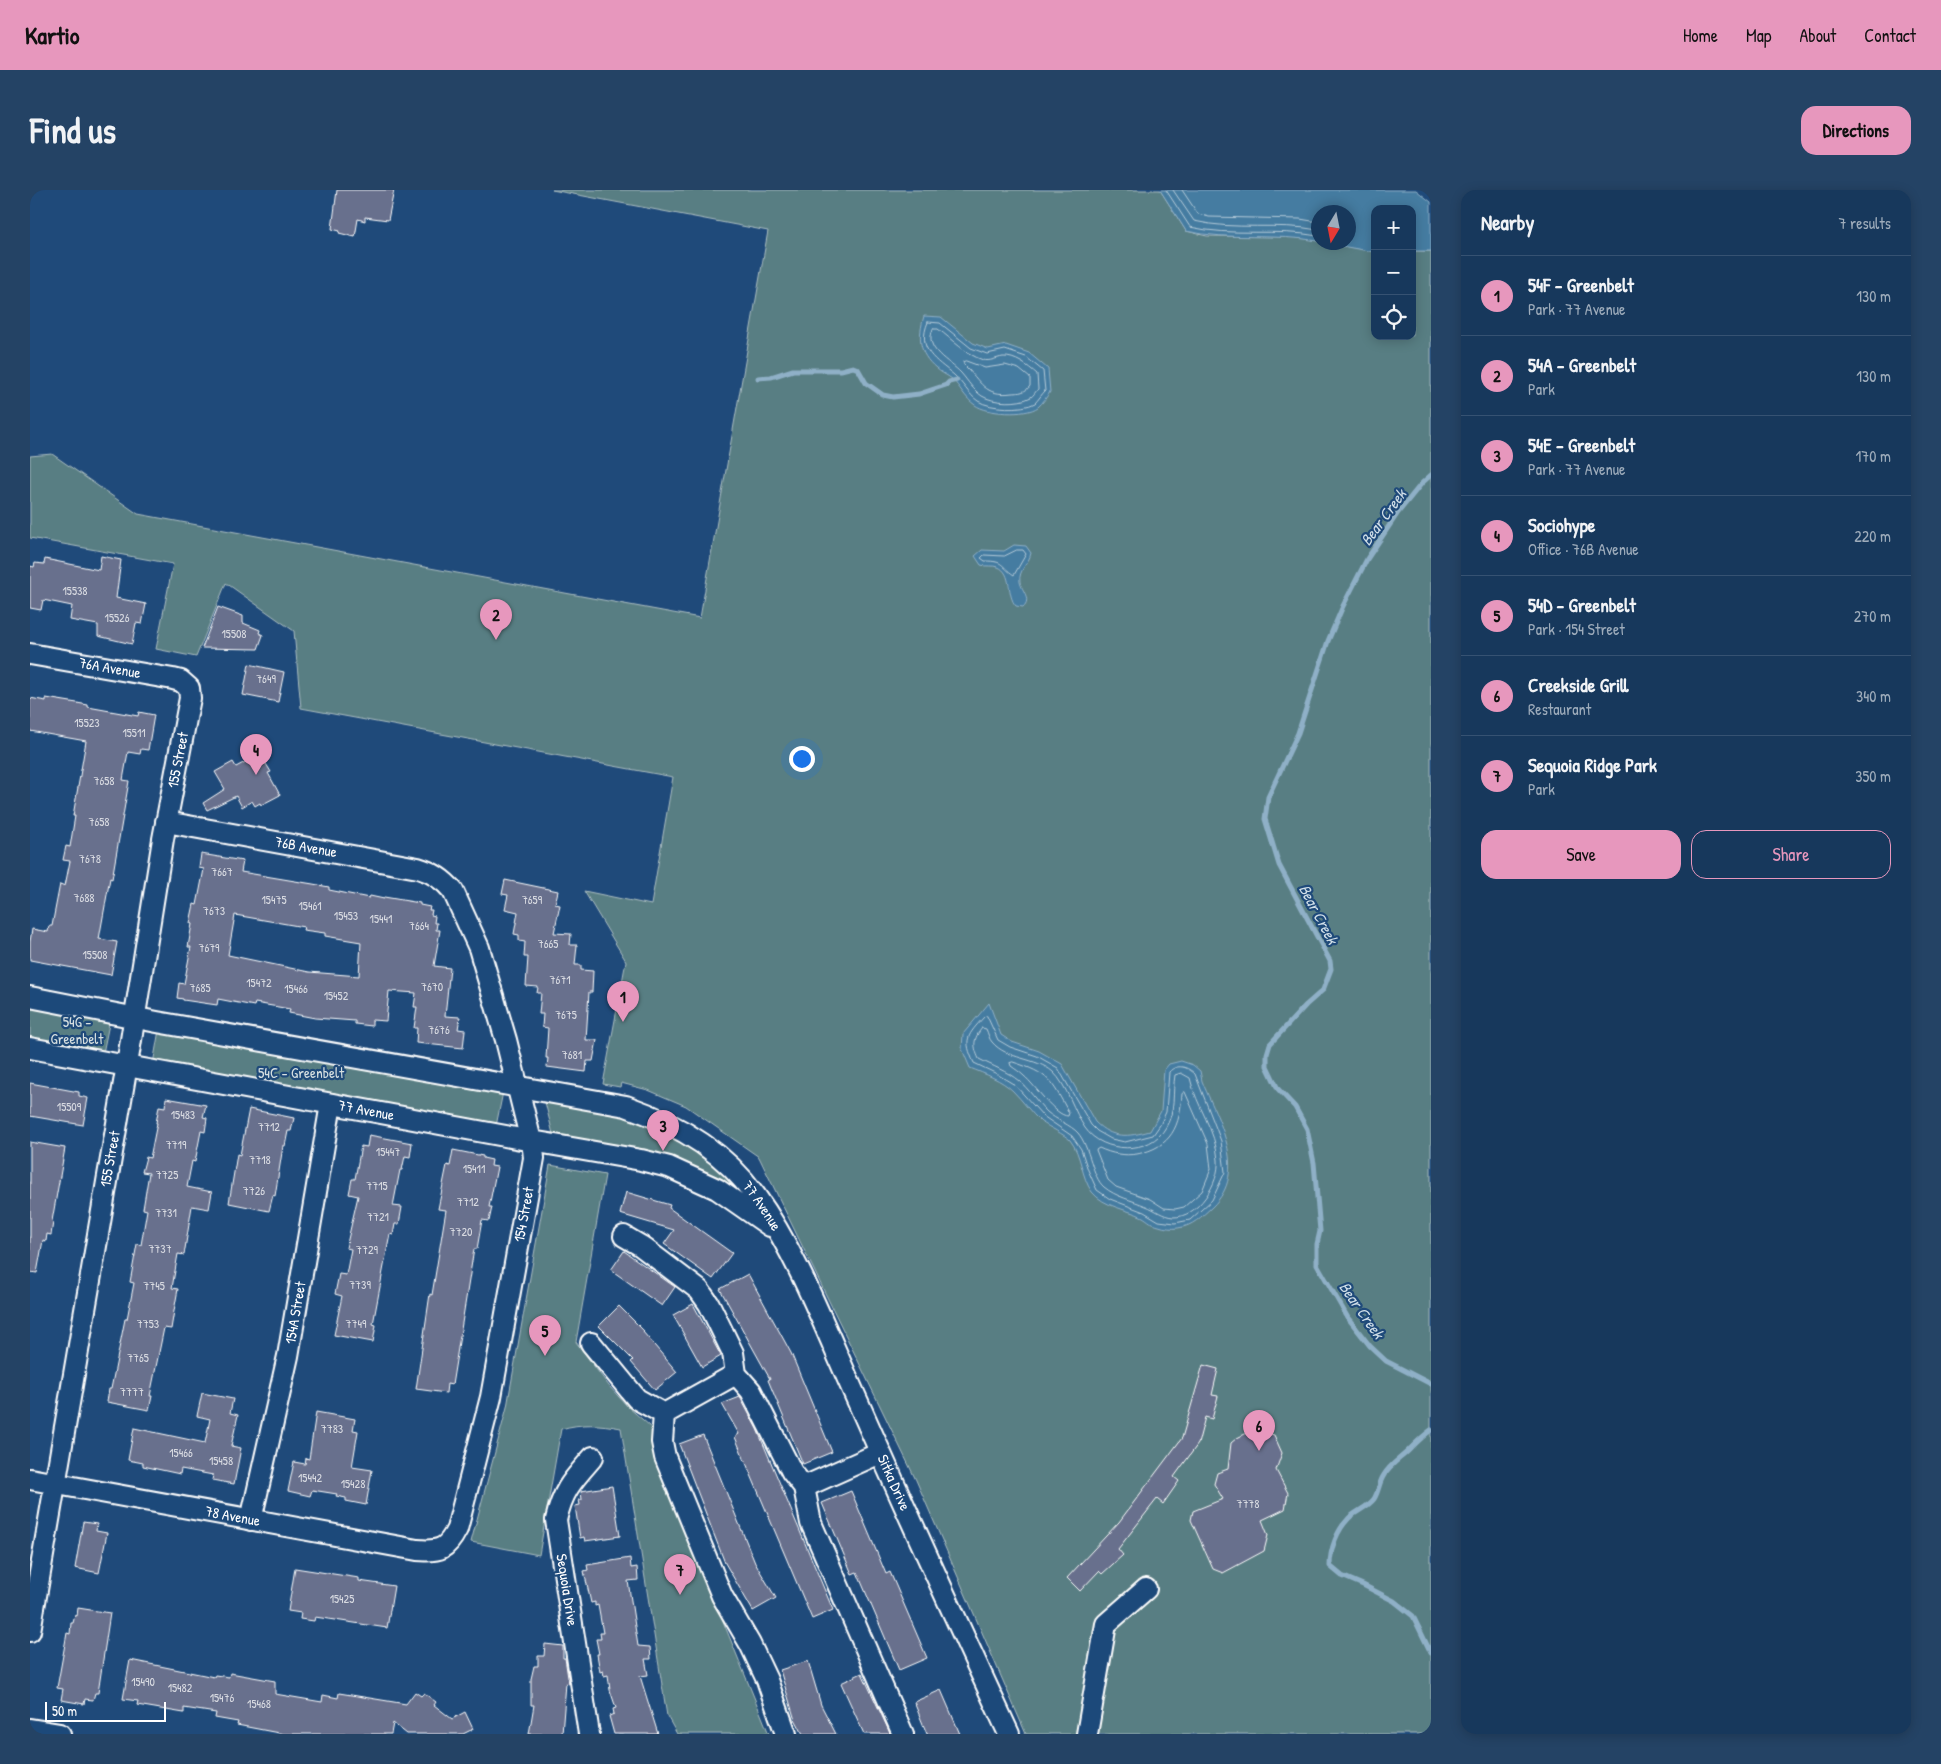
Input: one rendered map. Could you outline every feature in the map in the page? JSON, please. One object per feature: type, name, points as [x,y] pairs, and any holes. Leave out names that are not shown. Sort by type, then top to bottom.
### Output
[{"type":"street","name":"76A Avenue","points":[[30,654],[173,679],[181,681],[188,688]]},
{"type":"street","name":"155 Street","points":[[30,1631],[127,1065],[166,822],[189,706],[188,688]]},
{"type":"street","name":"76B Avenue","points":[[166,822],[418,868],[431,872],[442,880]]},
{"type":"street","name":"154 Street","points":[[437,1550],[448,1544],[457,1529],[487,1414],[534,1158],[532,1141],[506,1040],[479,948],[452,891],[442,880]]},
{"type":"street","name":"77 Avenue","points":[[30,997],[134,1018],[626,1106],[654,1116],[680,1129],[707,1147],[736,1173],[755,1194],[778,1232]]},
{"type":"street","name":"77 Avenue","points":[[30,1048],[641,1160],[669,1167],[717,1189],[778,1232]]},
{"type":"street","name":"154A Street","points":[[251,1520],[288,1356],[331,1104]]},
{"type":"street","name":"Sitka Drive","points":[[778,1232],[789,1249],[1009,1734]]},
{"type":"street","points":[[624,1236],[641,1246],[699,1290],[710,1304],[733,1353],[736,1374],[751,1391],[792,1472],[804,1487],[811,1523],[903,1734]]},
{"type":"street","points":[[591,1343],[637,1399],[664,1414]]},
{"type":"street","points":[[664,1414],[736,1374]]},
{"type":"street","points":[[664,1414],[662,1442],[665,1457],[722,1596],[750,1644],[767,1680],[786,1734]]},
{"type":"street","points":[[804,1487],[880,1453]]},
{"type":"street","name":"Sequoia Drive","points":[[589,1734],[556,1520],[560,1502],[568,1486],[594,1457]]},
{"type":"street","name":"78 Avenue","points":[[30,1478],[418,1550],[437,1550]]},
{"type":"street","points":[[1087,1734],[1106,1624],[1146,1589]]},
{"type":"street","points":[[30,1729],[60,1734]]},
{"type":"green space","points":[[552,190],[1160,190],[1186,231],[1207,236],[1298,237],[1311,240],[1311,250],[1356,250],[1356,248],[1371,251],[1371,340],[1416,340],[1416,251],[1431,251],[1431,1734],[1026,1734],[916,1480],[759,1157],[686,1106],[648,1090],[621,1083],[620,1087],[603,1084],[626,961],[584,891],[651,905],[673,777],[301,708],[294,631],[226,583],[196,657],[156,649],[173,564],[30,538],[30,456],[52,454],[138,514],[700,618],[768,231]]},
{"type":"green space","name":"54G - Greenbelt","points":[[30,1004],[110,1019],[103,1053],[30,1039]]},
{"type":"green space","name":"54C - Greenbelt","points":[[159,1030],[503,1092],[496,1126],[153,1064]]},
{"type":"green space","points":[[544,1098],[625,1113],[698,1148],[752,1198],[554,1138]]},
{"type":"green space","points":[[550,1165],[605,1175],[576,1342],[609,1386],[628,1407],[650,1426],[663,1474],[769,1734],[677,1734],[667,1716],[621,1428],[591,1425],[561,1429],[539,1555],[471,1542],[507,1407]]},
{"type":"water","points":[[1160,190],[1416,190],[1431,202],[1431,251],[1416,251],[1416,205],[1371,205],[1371,251],[1356,249],[1356,205],[1311,205],[1311,240],[1285,237],[1219,236],[1186,231]]},
{"type":"water","points":[[924,316],[941,317],[973,343],[988,349],[1006,345],[1029,353],[1048,369],[1050,392],[1038,407],[1025,412],[997,412],[975,405],[952,379],[938,370],[926,356],[920,338]]},
{"type":"water","points":[[1014,545],[1026,546],[1031,553],[1020,578],[1027,598],[1026,604],[1023,607],[1016,606],[1013,601],[1008,579],[1003,570],[996,566],[981,565],[975,556],[982,550],[1004,551]]},
{"type":"water","points":[[989,1003],[1001,1035],[1012,1042],[1039,1051],[1062,1064],[1095,1122],[1101,1128],[1114,1134],[1135,1135],[1150,1131],[1161,1111],[1164,1070],[1169,1064],[1181,1061],[1193,1065],[1200,1071],[1202,1081],[1222,1128],[1227,1144],[1229,1161],[1229,1177],[1223,1193],[1212,1207],[1188,1225],[1168,1228],[1155,1225],[1137,1214],[1109,1204],[1097,1197],[1088,1186],[1077,1152],[1070,1140],[1041,1122],[1009,1087],[970,1068],[962,1049],[963,1034]]},
{"type":"building","points":[[337,190],[394,190],[388,220],[365,217],[365,221],[358,219],[355,237],[332,229]]},
{"type":"building","points":[[101,556],[121,560],[116,598],[146,604],[142,624],[136,623],[132,644],[98,636],[98,625],[70,620],[72,606],[43,600],[41,610],[30,608],[30,566],[34,567],[35,563],[44,564],[45,559],[99,570]]},
{"type":"building","points":[[218,607],[243,616],[243,623],[260,630],[259,633],[263,635],[258,649],[202,648]]},
{"type":"building","points":[[249,664],[284,672],[278,702],[243,695]]},
{"type":"building","points":[[30,698],[46,701],[46,698],[77,703],[88,705],[88,707],[138,716],[139,712],[154,715],[148,750],[141,749],[140,754],[128,752],[123,780],[129,781],[112,879],[110,878],[99,939],[117,942],[111,975],[30,960],[32,929],[48,932],[49,926],[52,926],[60,884],[65,886],[70,861],[63,860],[66,846],[70,847],[75,816],[73,816],[86,741],[30,731]]},
{"type":"building","points":[[260,754],[271,772],[268,773],[280,795],[261,805],[260,803],[255,806],[252,801],[242,807],[236,796],[207,810],[203,803],[225,789],[215,772],[233,762],[236,767]]},
{"type":"building","points":[[201,854],[243,861],[241,872],[329,887],[329,890],[369,898],[370,896],[384,899],[384,897],[420,903],[420,905],[430,907],[429,910],[432,910],[431,915],[435,916],[434,923],[437,923],[436,930],[440,930],[434,966],[450,968],[445,1016],[460,1017],[458,1029],[465,1030],[463,1048],[416,1043],[417,1028],[414,1028],[417,1007],[414,1007],[416,993],[389,991],[386,1021],[372,1020],[372,1026],[355,1024],[355,1021],[315,1018],[289,1013],[290,1009],[255,1003],[254,1006],[218,999],[217,1005],[177,998],[179,983],[184,984],[191,947],[188,947],[192,924],[190,923],[194,904],[197,905],[204,869],[199,868]],"holes":[[[235,915],[304,927],[303,930],[325,933],[325,936],[361,942],[359,976],[309,972],[228,955]]]},
{"type":"building","points":[[505,880],[558,891],[555,904],[560,905],[554,933],[571,934],[570,945],[577,945],[575,965],[581,965],[581,970],[593,971],[592,992],[589,992],[586,1040],[597,1040],[593,1061],[587,1061],[586,1072],[547,1067],[548,1028],[542,1027],[543,1014],[539,1014],[541,993],[537,993],[538,987],[526,986],[528,957],[524,957],[525,942],[519,941],[519,935],[514,934],[518,912],[505,909],[508,895],[502,894]]},
{"type":"building","points":[[30,1083],[79,1092],[79,1096],[88,1098],[83,1125],[30,1116]]},
{"type":"building","points":[[166,1098],[206,1105],[203,1117],[207,1118],[205,1132],[201,1131],[195,1162],[192,1161],[187,1187],[212,1192],[209,1209],[192,1206],[184,1255],[178,1254],[172,1288],[178,1289],[171,1329],[164,1328],[150,1396],[152,1396],[149,1410],[107,1402],[134,1283],[130,1282],[137,1244],[141,1245],[147,1210],[143,1209],[149,1173],[142,1172],[146,1157],[150,1158],[159,1106],[165,1107]]},
{"type":"building","points":[[249,1109],[294,1118],[291,1131],[288,1131],[285,1146],[283,1146],[275,1196],[273,1195],[269,1211],[229,1203],[237,1154],[240,1155]]},
{"type":"building","points":[[369,1135],[412,1143],[410,1157],[405,1156],[402,1170],[400,1170],[393,1206],[402,1207],[399,1224],[395,1224],[393,1235],[390,1234],[373,1324],[376,1325],[373,1342],[334,1335],[342,1296],[335,1294],[339,1274],[346,1275],[351,1249],[346,1248],[358,1196],[349,1194],[352,1179],[355,1179],[361,1146],[367,1147]]},
{"type":"building","points":[[30,1142],[65,1148],[51,1235],[47,1234],[46,1241],[43,1240],[37,1273],[30,1272]]},
{"type":"building","points":[[453,1150],[483,1156],[483,1158],[492,1160],[491,1166],[497,1167],[489,1207],[492,1207],[489,1221],[482,1220],[477,1249],[474,1249],[452,1385],[447,1384],[446,1393],[416,1389],[430,1294],[432,1295],[446,1210],[438,1209],[447,1165],[450,1166]]},
{"type":"building","points":[[626,1192],[670,1205],[669,1208],[732,1253],[713,1279],[664,1244],[674,1230],[620,1214]]},
{"type":"building","points":[[624,1251],[675,1287],[662,1306],[611,1270]]},
{"type":"building","points":[[748,1274],[791,1353],[832,1452],[803,1464],[768,1380],[770,1379],[720,1289]]},
{"type":"building","points":[[693,1304],[721,1356],[702,1367],[673,1315]]},
{"type":"building","points":[[619,1306],[644,1331],[677,1372],[655,1390],[631,1362],[633,1360],[599,1326]]},
{"type":"building","points":[[1203,1365],[1218,1369],[1212,1395],[1218,1396],[1212,1419],[1205,1417],[1198,1444],[1174,1477],[1179,1481],[1163,1504],[1157,1499],[1118,1549],[1123,1555],[1102,1574],[1099,1571],[1080,1591],[1067,1578],[1119,1522],[1182,1438]]},
{"type":"building","points":[[202,1393],[233,1399],[230,1413],[238,1415],[231,1446],[241,1448],[234,1484],[212,1480],[213,1475],[181,1469],[180,1474],[143,1466],[143,1463],[128,1460],[134,1428],[205,1443],[210,1419],[197,1416]]},
{"type":"building","points":[[740,1397],[757,1429],[833,1610],[812,1619],[735,1437],[739,1434],[722,1404]]},
{"type":"building","points":[[316,1412],[355,1419],[353,1430],[358,1431],[352,1467],[372,1470],[366,1505],[346,1501],[346,1498],[336,1496],[337,1494],[312,1490],[310,1496],[288,1491],[294,1462],[305,1464],[306,1458],[309,1459]]},
{"type":"building","points":[[1255,1429],[1274,1435],[1282,1453],[1276,1470],[1288,1493],[1285,1509],[1262,1520],[1268,1535],[1264,1551],[1223,1573],[1213,1569],[1191,1520],[1193,1511],[1223,1499],[1214,1484],[1217,1473],[1228,1469],[1231,1443]]},
{"type":"building","points":[[703,1435],[755,1563],[776,1598],[753,1611],[725,1563],[679,1444]]},
{"type":"building","points":[[612,1486],[620,1536],[585,1541],[584,1537],[580,1538],[575,1506],[580,1505],[579,1500],[582,1500],[581,1491]]},
{"type":"building","points":[[851,1491],[886,1574],[890,1572],[927,1658],[899,1670],[857,1572],[852,1574],[822,1503]]},
{"type":"building","points":[[83,1522],[97,1524],[96,1531],[107,1533],[99,1573],[75,1568]]},
{"type":"building","points":[[630,1558],[631,1568],[637,1567],[638,1580],[628,1581],[638,1646],[650,1647],[651,1659],[645,1659],[648,1675],[640,1676],[658,1734],[614,1734],[609,1716],[614,1714],[613,1709],[616,1708],[610,1690],[608,1675],[604,1676],[603,1671],[600,1672],[597,1654],[599,1654],[596,1639],[601,1639],[600,1633],[603,1633],[598,1605],[595,1606],[595,1602],[591,1603],[584,1571],[588,1570],[587,1565]]},
{"type":"building","points":[[295,1568],[359,1578],[359,1581],[394,1586],[387,1628],[315,1617],[314,1621],[300,1619],[301,1613],[288,1611]]},
{"type":"building","points":[[78,1608],[110,1613],[98,1693],[95,1693],[93,1700],[85,1699],[84,1704],[61,1700],[63,1689],[57,1688],[67,1633],[70,1634],[71,1623],[73,1623],[75,1615],[77,1616]]},
{"type":"building","points":[[545,1644],[563,1646],[563,1658],[565,1658],[569,1684],[566,1683],[562,1734],[529,1734],[534,1705],[531,1705],[531,1679],[534,1666],[538,1666],[538,1656],[544,1656]]},
{"type":"building","points":[[130,1660],[214,1677],[215,1675],[229,1677],[230,1673],[275,1681],[275,1694],[322,1702],[323,1695],[338,1698],[339,1693],[406,1704],[415,1692],[421,1696],[424,1693],[436,1702],[434,1705],[452,1719],[465,1712],[473,1729],[463,1734],[407,1734],[393,1723],[391,1734],[284,1734],[237,1725],[238,1722],[215,1718],[216,1713],[184,1708],[184,1713],[137,1705],[138,1701],[123,1699]]},
{"type":"building","points":[[808,1661],[821,1705],[836,1734],[803,1734],[794,1717],[780,1670]]},
{"type":"building","points":[[862,1673],[890,1734],[864,1734],[841,1683]]},
{"type":"building","points":[[941,1690],[960,1734],[927,1734],[914,1702]]},
{"type":"waterway","points":[[758,378],[771,377],[793,370],[841,370],[853,367],[858,369],[866,383],[883,395],[893,397],[919,394],[957,380]]},
{"type":"waterway","name":"Bear Creek","points":[[1431,475],[1422,483],[1397,514],[1367,559],[1343,606],[1328,641],[1298,733],[1268,797],[1265,819],[1279,865],[1330,961],[1331,969],[1323,990],[1306,1005],[1270,1044],[1267,1054],[1267,1066],[1278,1089],[1295,1107],[1307,1129],[1314,1163],[1320,1231],[1317,1244],[1317,1264],[1348,1318],[1370,1346],[1386,1361],[1431,1384]]},
{"type":"waterway","name":"Bear Creek","points":[[1431,1430],[1387,1471],[1372,1502],[1349,1518],[1341,1528],[1331,1553],[1330,1566],[1342,1576],[1394,1601],[1413,1616],[1431,1653]]},
{"type":"place","name":"54A - Greenbelt","points":[[496,640]]},
{"type":"place","name":"Sociohype","points":[[256,775]]},
{"type":"place","name":"54F - Greenbelt","points":[[623,1022]]},
{"type":"place","name":"54E - Greenbelt","points":[[663,1151]]},
{"type":"place","name":"54D - Greenbelt","points":[[545,1356]]},
{"type":"place","name":"Creekside Grill","points":[[1259,1451]]},
{"type":"place","name":"Sequoia Ridge Park","points":[[680,1595]]}]
